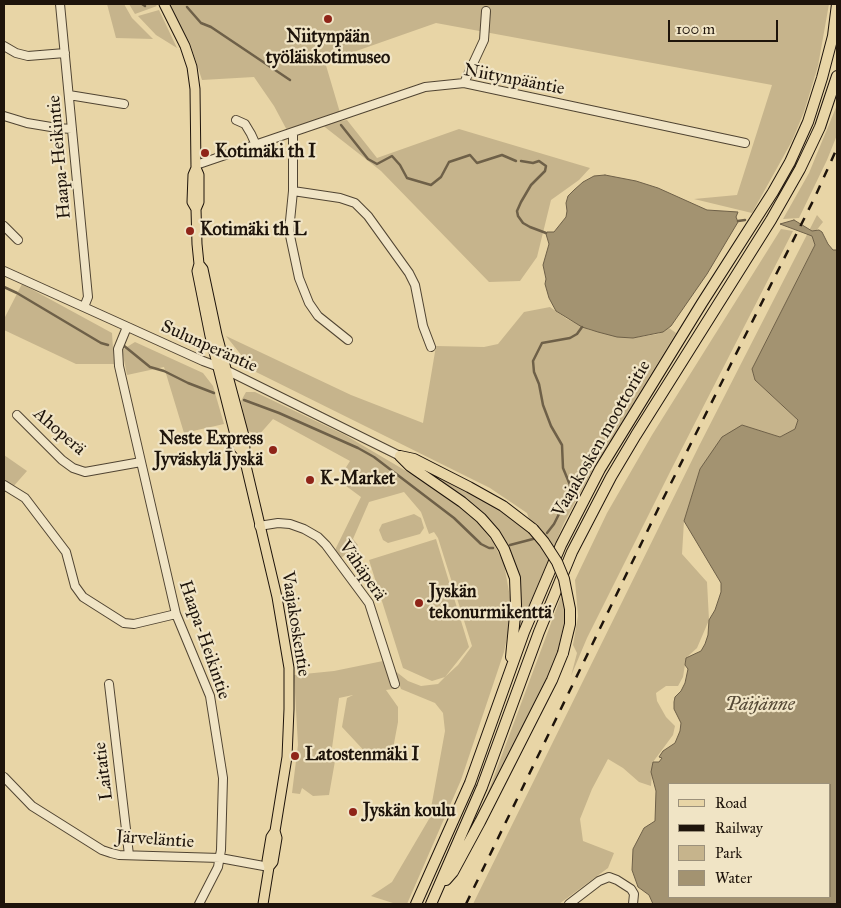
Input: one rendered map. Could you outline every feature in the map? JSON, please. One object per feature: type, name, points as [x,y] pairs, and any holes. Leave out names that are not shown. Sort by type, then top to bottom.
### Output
[{"type":"highway","name":"Vaajakosken moottoritie","points":[[416,904],[470,783],[511,668],[561,545],[600,469],[790,162],[808,122],[822,78],[833,36],[837,4]]},
{"type":"highway","name":"Vaajakosken moottoritie","points":[[431,904],[482,787],[539,632],[572,552],[611,477],[636,435],[771,220],[800,169],[820,127],[837,76]]},
{"type":"highway","points":[[400,456],[410,466],[462,502],[481,518],[495,534],[504,549],[515,578],[516,605],[511,668]]},
{"type":"highway","points":[[400,456],[414,459],[469,486],[503,506],[532,528],[558,562],[564,579],[570,609],[570,624],[563,653],[552,680],[453,872],[439,888]]},
{"type":"main road","name":"Vaajakoskentie","points":[[164,4],[185,46],[192,67],[195,89],[196,167],[199,175],[199,202],[196,209],[199,264],[197,271],[222,368],[244,436],[243,453],[277,597],[289,668],[286,757],[275,831],[271,837],[267,861],[269,867],[263,904]]},
{"type":"street","name":"Haapa-Heikintie","points":[[60,4],[88,297],[84,307]]},
{"type":"street","points":[[464,83],[484,40],[486,11]]},
{"type":"street","points":[[4,46],[16,53],[28,56],[65,52]]},
{"type":"street","name":"Niitynpääntie","points":[[196,167],[424,87],[464,83],[745,143]]},
{"type":"street","points":[[69,95],[124,104]]},
{"type":"street","points":[[4,116],[27,123],[57,128],[72,128]]},
{"type":"street","points":[[236,120],[245,124],[256,146]]},
{"type":"street","points":[[293,133],[293,191],[289,231],[299,278],[309,303],[318,316],[348,340]]},
{"type":"street","points":[[293,191],[340,198],[355,203],[368,216],[415,285],[423,326],[431,347]]},
{"type":"street","points":[[4,226],[18,240]]},
{"type":"street","name":"Sulunperäntie","points":[[4,271],[222,368],[400,456]]},
{"type":"street","name":"Haapa-Heikintie","points":[[127,327],[118,349],[119,366],[176,614],[210,696],[222,778],[220,858],[218,867],[199,904]]},
{"type":"street","name":"Ahoperä","points":[[16,415],[62,460],[73,468],[86,472],[141,462]]},
{"type":"street","points":[[4,485],[26,498],[66,552],[75,586],[84,597],[124,623],[134,624],[176,614]]},
{"type":"street","name":"Vähäperä","points":[[259,526],[278,523],[290,524],[318,537],[326,545],[369,603],[395,684]]},
{"type":"street","name":"Laitatie","points":[[109,684],[129,855]]},
{"type":"street","name":"Järveläntie","points":[[4,777],[32,806],[96,846],[119,855],[220,858],[269,867]]},
{"type":"street","points":[[569,904],[598,882],[609,877],[618,880],[631,890],[634,894],[632,904]]},
{"type":"green space","points":[[107,4],[124,4],[132,18],[153,39],[116,38]]},
{"type":"green space","points":[[129,4],[155,4],[157,6],[135,14]]},
{"type":"green space","points":[[168,4],[829,4],[818,66],[804,112],[792,141],[752,213],[694,199],[737,195],[772,85],[436,23],[325,62],[341,116],[289,134],[274,106],[254,77],[202,80],[190,43]]},
{"type":"green space","points":[[159,10],[177,48],[156,35],[138,16]]},
{"type":"green space","points":[[837,105],[837,135],[827,160],[799,218],[783,219],[809,173]]},
{"type":"green space","points":[[347,120],[377,158],[459,129],[590,168],[579,180],[551,200],[537,257],[520,281],[489,282],[381,171],[321,124]]},
{"type":"green space","points":[[817,215],[823,222],[812,236],[815,245],[752,369],[755,380],[798,420],[795,429],[780,437],[742,425],[700,469],[684,521],[682,554],[707,582],[709,620],[697,648],[686,658],[683,677],[678,686],[666,686],[656,693],[657,701],[666,717],[675,726],[673,735],[653,762],[651,786],[639,782],[623,768],[608,759],[592,789],[580,819],[583,841],[614,853],[608,868],[559,904],[473,904],[699,446]]},
{"type":"green space","points":[[781,229],[793,231],[587,638],[571,676],[577,653],[573,645],[578,616],[575,580],[607,513],[652,435]]},
{"type":"green space","points":[[22,284],[112,333],[114,364],[76,364],[4,330],[4,319]]},
{"type":"green space","points":[[550,307],[567,319],[590,330],[633,338],[658,334],[669,328],[676,333],[595,466],[564,523],[520,627],[507,546],[412,464],[468,490],[513,517],[540,541],[545,535],[529,519],[527,513],[490,488],[254,371],[226,336],[351,395],[423,423],[436,346],[484,347],[498,344],[524,312]]},
{"type":"green space","points":[[135,342],[203,373],[213,386],[224,424],[184,433],[164,367],[127,375],[122,350]]},
{"type":"green space","points":[[246,392],[255,392],[345,435],[440,491],[477,522],[493,542],[504,564],[511,603],[504,652],[461,780],[407,904],[396,904],[371,896],[392,882],[429,819],[445,731],[443,713],[435,703],[401,689],[394,670],[408,681],[421,686],[438,684],[458,665],[472,646],[438,538],[434,532],[429,534],[421,512],[404,492],[369,502],[353,539],[358,545],[341,558],[335,550],[361,497],[338,480],[350,461],[273,419],[258,436],[247,430],[241,401]]},
{"type":"green space","points":[[4,455],[27,471],[12,488],[4,483]]},
{"type":"green space","points":[[414,514],[421,518],[424,528],[420,534],[388,543],[383,540],[379,530],[382,524]]},
{"type":"green space","name":"Jyskän tekonurmikenttä","points":[[436,539],[469,647],[445,677],[432,681],[403,668],[369,560]]},
{"type":"green space","points":[[563,591],[564,623],[556,658],[535,705],[484,803]]},
{"type":"green space","points":[[383,661],[393,689],[386,690],[398,707],[398,722],[392,754],[387,760],[369,756],[342,727],[347,698],[353,695],[339,698],[331,755],[335,761],[329,795],[313,796],[302,788],[300,794],[292,793],[298,745],[294,675],[334,671]]},
{"type":"water","points":[[605,175],[636,181],[658,188],[707,210],[738,212],[736,217],[738,222],[707,274],[671,326],[663,332],[633,338],[617,337],[598,332],[582,327],[556,311],[549,298],[543,265],[549,244],[546,234],[547,232],[554,232],[566,217],[568,196],[583,182],[594,176]]},
{"type":"water","name":"Päijänne","points":[[794,220],[812,231],[819,230],[833,250],[837,250],[837,904],[653,904],[649,895],[638,887],[632,870],[633,849],[644,828],[655,821],[656,791],[651,772],[653,762],[659,762],[662,758],[659,757],[663,751],[675,743],[680,731],[681,723],[674,709],[674,702],[675,697],[685,683],[688,669],[685,665],[686,658],[701,651],[705,644],[709,620],[715,610],[721,592],[721,583],[684,521],[700,469],[722,437],[742,425],[780,437],[795,429],[798,420],[755,380],[752,369],[815,245],[812,236],[780,224]]},
{"type":"waterway","points":[[187,7],[201,23],[211,27],[290,80]]},
{"type":"waterway","points":[[341,125],[368,159],[377,164],[392,156],[400,165],[407,178],[431,185],[441,177],[449,162],[470,155],[477,163],[502,155],[516,161]]},
{"type":"waterway","points":[[521,161],[533,163],[539,161],[546,166],[545,171],[531,185],[517,211],[523,223],[546,233]]},
{"type":"waterway","points":[[738,221],[745,220]]},
{"type":"waterway","points":[[4,287],[101,343],[108,345]]},
{"type":"waterway","points":[[547,533],[554,524],[567,498],[570,485],[563,468],[562,445],[551,426],[543,405],[533,361],[542,343],[570,338],[577,334],[582,327]]},
{"type":"waterway","points":[[123,345],[150,367],[164,371],[214,393]]},
{"type":"waterway","points":[[244,400],[279,413],[374,457],[454,518],[481,544],[493,548]]},
{"type":"waterway","points":[[510,545],[533,539]]},
{"type":"railway","points":[[466,904],[661,503],[815,197],[837,148]]},
{"type":"place","name":"Niitynpään työläiskotimuseo","points":[[328,19]]},
{"type":"place","name":"Kotimäki th I","points":[[205,153]]},
{"type":"place","name":"Kotimäki th L","points":[[190,231]]},
{"type":"place","name":"Neste Express Jyväskylä Jyskä","points":[[273,450]]},
{"type":"place","name":"K-Market","points":[[310,480]]},
{"type":"place","name":"Jyskän tekonurmikenttä","points":[[419,603]]},
{"type":"place","name":"Latostenmäki I","points":[[295,756]]},
{"type":"place","name":"Jyskän koulu","points":[[353,812]]}]
